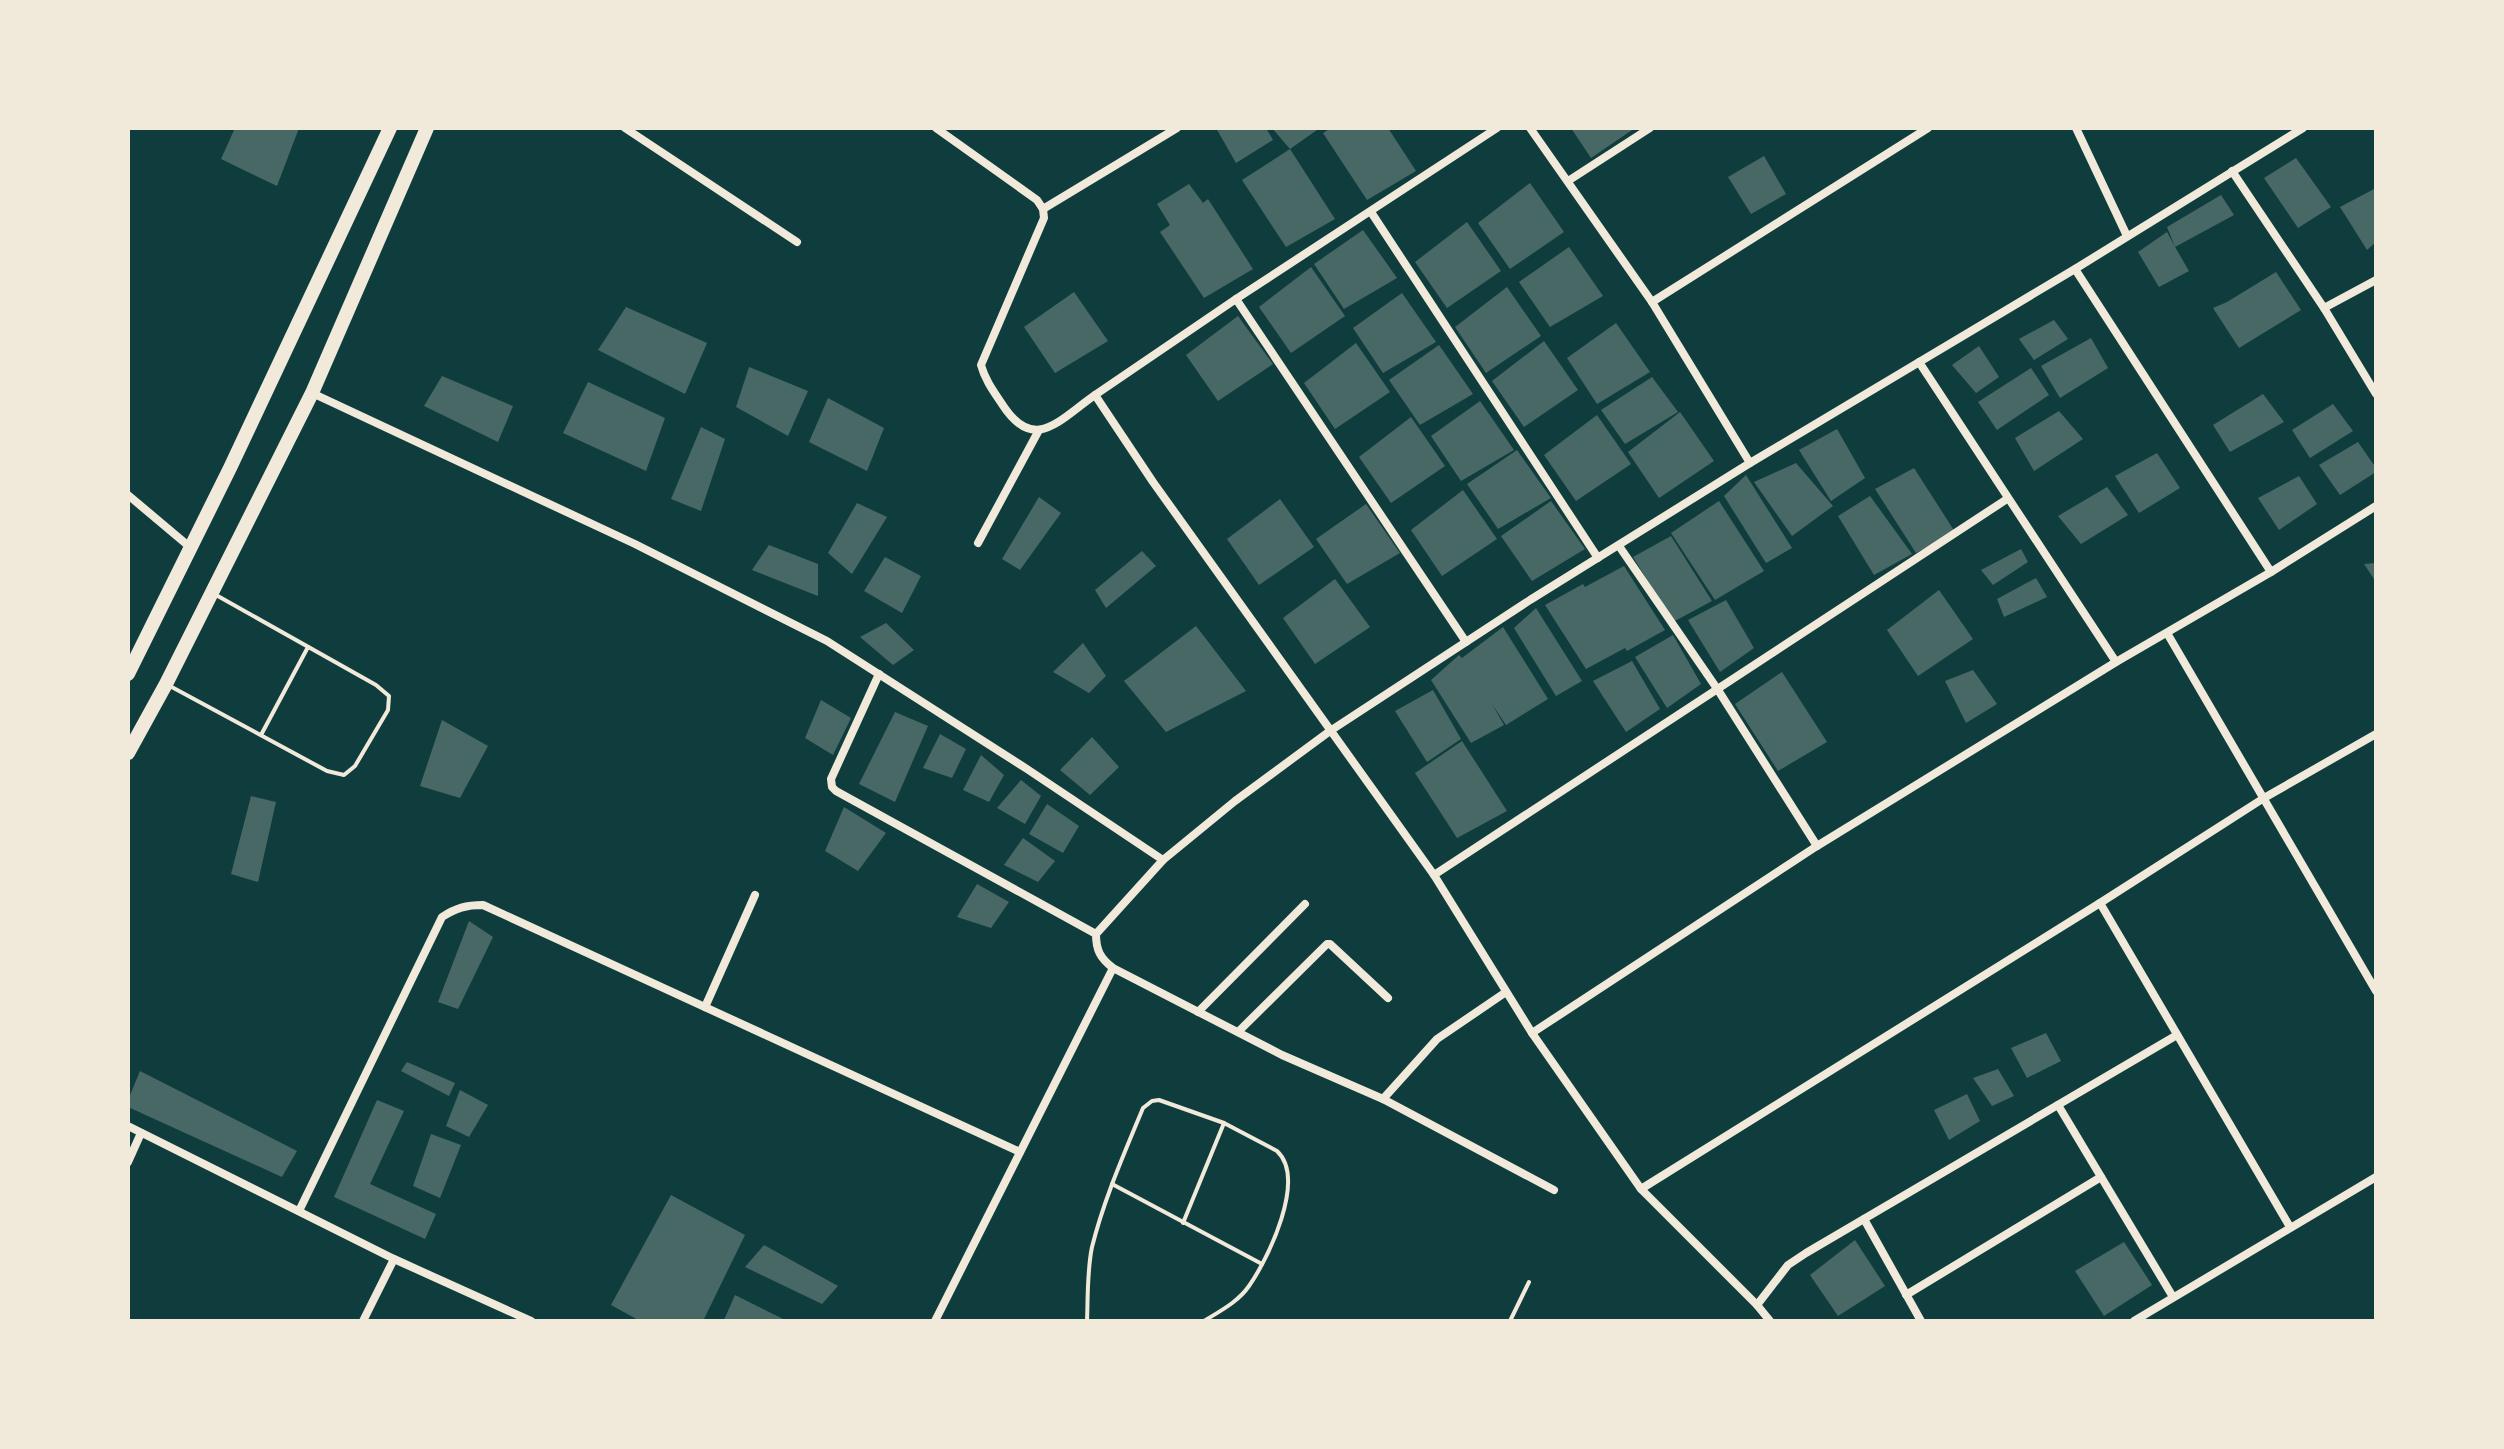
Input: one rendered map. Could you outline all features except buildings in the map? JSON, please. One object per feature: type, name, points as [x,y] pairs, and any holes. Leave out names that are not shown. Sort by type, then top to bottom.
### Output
[{"type":"highway","points":[[129,670],[191,548],[390,128]]},
{"type":"highway","points":[[128,753],[166,684],[312,393],[427,128]]},
{"type":"street","points":[[625,128],[797,242]]},
{"type":"street","points":[[936,128],[1037,200],[1043,209],[1044,218],[981,365],[984,376],[1008,415],[1019,426],[1029,430],[1048,428],[1236,299],[1497,128]]},
{"type":"street","points":[[1043,209],[1177,128]]},
{"type":"street","points":[[1530,128],[1652,302],[1750,463]]},
{"type":"street","points":[[1568,181],[1650,128]]},
{"type":"street","points":[[1652,302],[1928,128]]},
{"type":"street","points":[[2076,128],[2127,236]]},
{"type":"street","points":[[1554,1190],[1383,1099],[1282,1055],[1113,968],[1102,960],[1096,947],[1096,934],[1163,860],[1235,801],[1330,731],[1750,463],[2075,269],[2303,128]]},
{"type":"street","points":[[2232,171],[2324,308],[2376,394]]},
{"type":"street","points":[[1371,212],[1598,558]]},
{"type":"street","points":[[2075,269],[2271,572]]},
{"type":"street","points":[[2324,308],[2376,280]]},
{"type":"street","points":[[1236,299],[1466,642]]},
{"type":"street","points":[[1919,362],[2116,662]]},
{"type":"street","points":[[312,393],[635,544],[827,641],[1163,860]]},
{"type":"street","points":[[1095,395],[1162,495],[1434,875],[1532,1033],[1641,1189],[1770,1321]]},
{"type":"street","points":[[978,543],[1039,430]]},
{"type":"street","points":[[128,495],[191,548]]},
{"type":"street","points":[[1434,875],[2007,499]]},
{"type":"street","points":[[1532,1033],[1817,846],[2376,506]]},
{"type":"street","points":[[1619,546],[1718,690],[1817,846]]},
{"type":"street","points":[[2167,633],[2376,991]]},
{"type":"street","points":[[879,674],[831,779],[832,787],[1096,934]]},
{"type":"street","points":[[1641,1189],[2264,798],[2376,734]]},
{"type":"street","points":[[705,1007],[755,895]]},
{"type":"street","points":[[2100,903],[2290,1227]]},
{"type":"street","points":[[1198,1012],[1305,904]]},
{"type":"street","points":[[299,1211],[442,917],[468,905],[483,905],[1020,1152]]},
{"type":"street","points":[[1238,1032],[1327,944],[1388,998]]},
{"type":"street","points":[[935,1321],[1113,968]]},
{"type":"street","points":[[1383,1099],[1437,1039],[1506,992]]},
{"type":"street","points":[[1757,1305],[1788,1265],[2177,1035]]},
{"type":"street","points":[[2058,1105],[2173,1297]]},
{"type":"street","points":[[128,1126],[394,1259],[531,1321]]},
{"type":"street","points":[[128,1162],[141,1133]]},
{"type":"street","points":[[1906,1295],[2101,1177]]},
{"type":"street","points":[[2134,1321],[2376,1177]]},
{"type":"street","points":[[1864,1219],[1921,1321]]},
{"type":"street","points":[[363,1321],[394,1259]]},
{"type":"lane","points":[[166,684],[327,771],[344,775],[355,766],[388,710],[389,696],[376,685],[212,593]]},
{"type":"lane","points":[[261,735],[308,647]]},
{"type":"lane","points":[[1087,1321],[1087,1278],[1092,1247],[1112,1184],[1143,1108],[1159,1100],[1224,1123],[1277,1151],[1287,1171],[1287,1197],[1262,1264],[1248,1288],[1233,1303],[1204,1321]]},
{"type":"lane","points":[[1183,1223],[1224,1123]]},
{"type":"lane","points":[[1112,1184],[1262,1264]]},
{"type":"lane","points":[[1510,1321],[1529,1282]]}]
